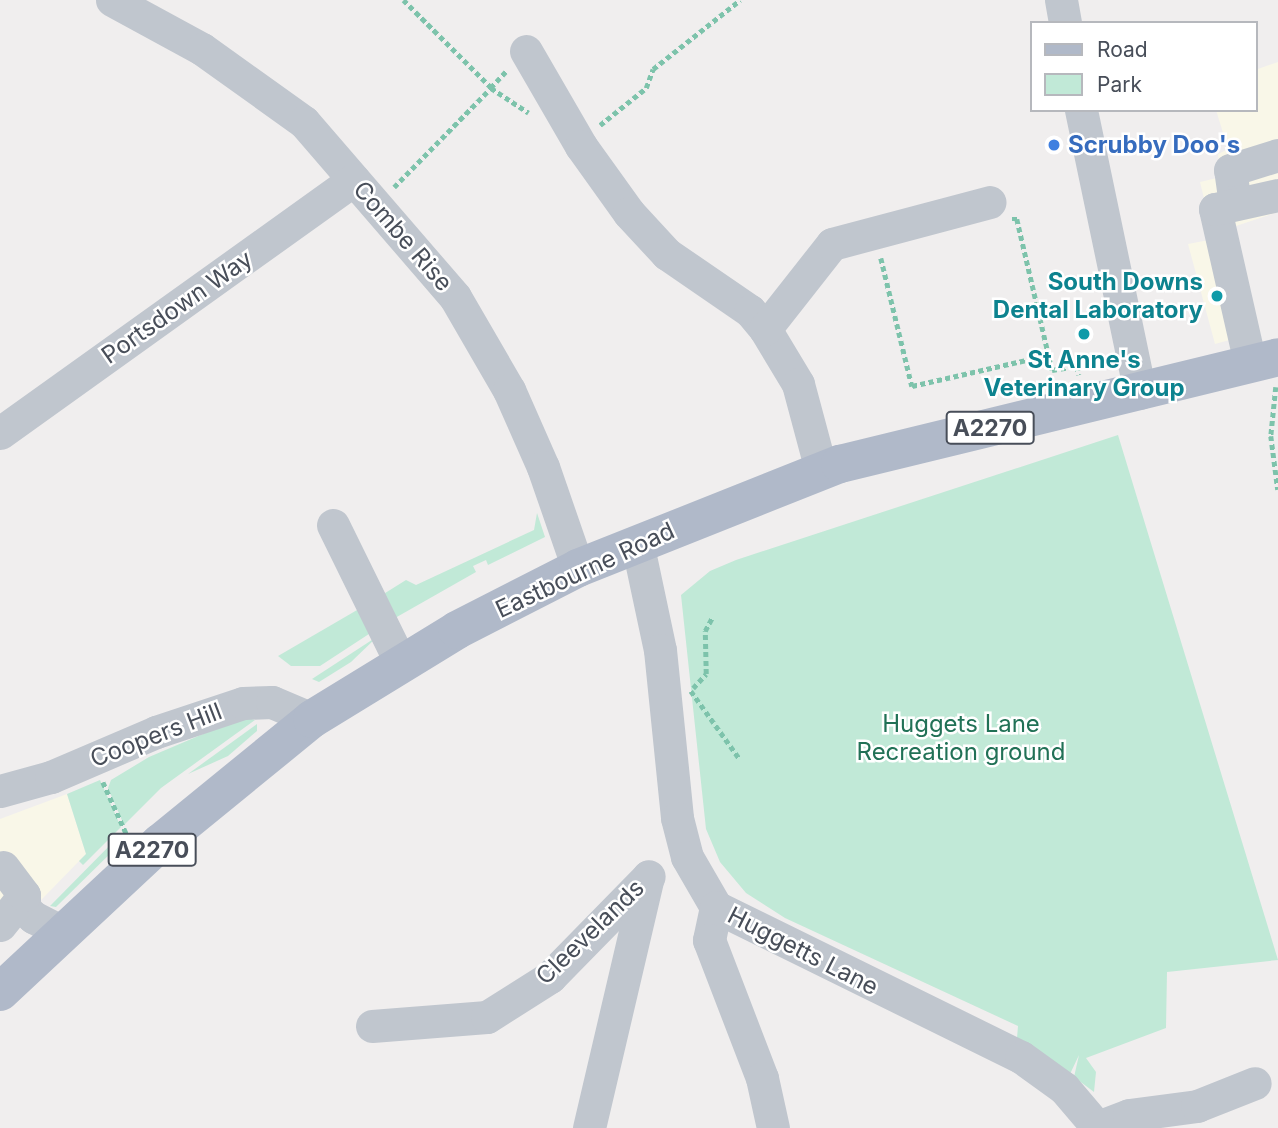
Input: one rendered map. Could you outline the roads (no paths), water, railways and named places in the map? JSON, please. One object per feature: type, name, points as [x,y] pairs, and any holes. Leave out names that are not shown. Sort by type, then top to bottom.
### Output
[{"type":"main road","name":"Eastbourne Road","points":[[0,992],[50,942],[139,862],[312,719],[401,663],[578,568],[821,470],[1268,364]]},
{"type":"street","name":"Combe Rise","points":[[112,0],[202,49],[304,122],[455,297],[509,390],[543,467],[578,568]]},
{"type":"street","points":[[1061,0],[1065,21]]},
{"type":"street","points":[[526,51],[579,142],[629,212],[667,254],[750,312],[765,329],[798,384],[821,470]]},
{"type":"street","points":[[1081,112],[1140,393]]},
{"type":"street","points":[[1235,204],[1230,170],[1278,156]]},
{"type":"street","name":"Portsdown Way","points":[[0,433],[354,180]]},
{"type":"street","points":[[1268,364],[1215,209],[1278,195]]},
{"type":"street","points":[[765,329],[832,244],[990,202]]},
{"type":"street","points":[[333,525],[401,663]]},
{"type":"street","name":"Huggetts Lane","points":[[637,542],[660,650],[677,818],[687,857],[716,907],[1021,1057],[1064,1088],[1098,1128]]},
{"type":"street","name":"Coopers Hill","points":[[0,791],[243,703],[272,702],[312,719]]},
{"type":"street","name":"Cleevelands","points":[[372,1027],[487,1017],[550,977],[649,876],[687,857]]},
{"type":"street","points":[[3,867],[24,895],[24,908],[50,942]]},
{"type":"street","points":[[589,1128],[649,876]]},
{"type":"street","points":[[0,925],[24,895]]},
{"type":"street","points":[[716,907],[709,940],[762,1078],[773,1128]]},
{"type":"street","points":[[0,939],[50,942]]},
{"type":"street","points":[[1098,1128],[1129,1115],[1197,1106],[1255,1083]]},
{"type":"place","name":"Scrubby Doo's","points":[[1054,145]]},
{"type":"place","name":"South Downs Dental Laboratory","points":[[1217,296]]},
{"type":"place","name":"St Anne's Veterinary Group","points":[[1084,334]]},
{"type":"park label","name":"Huggets Lane Recreation ground","points":[[961,738]]}]
